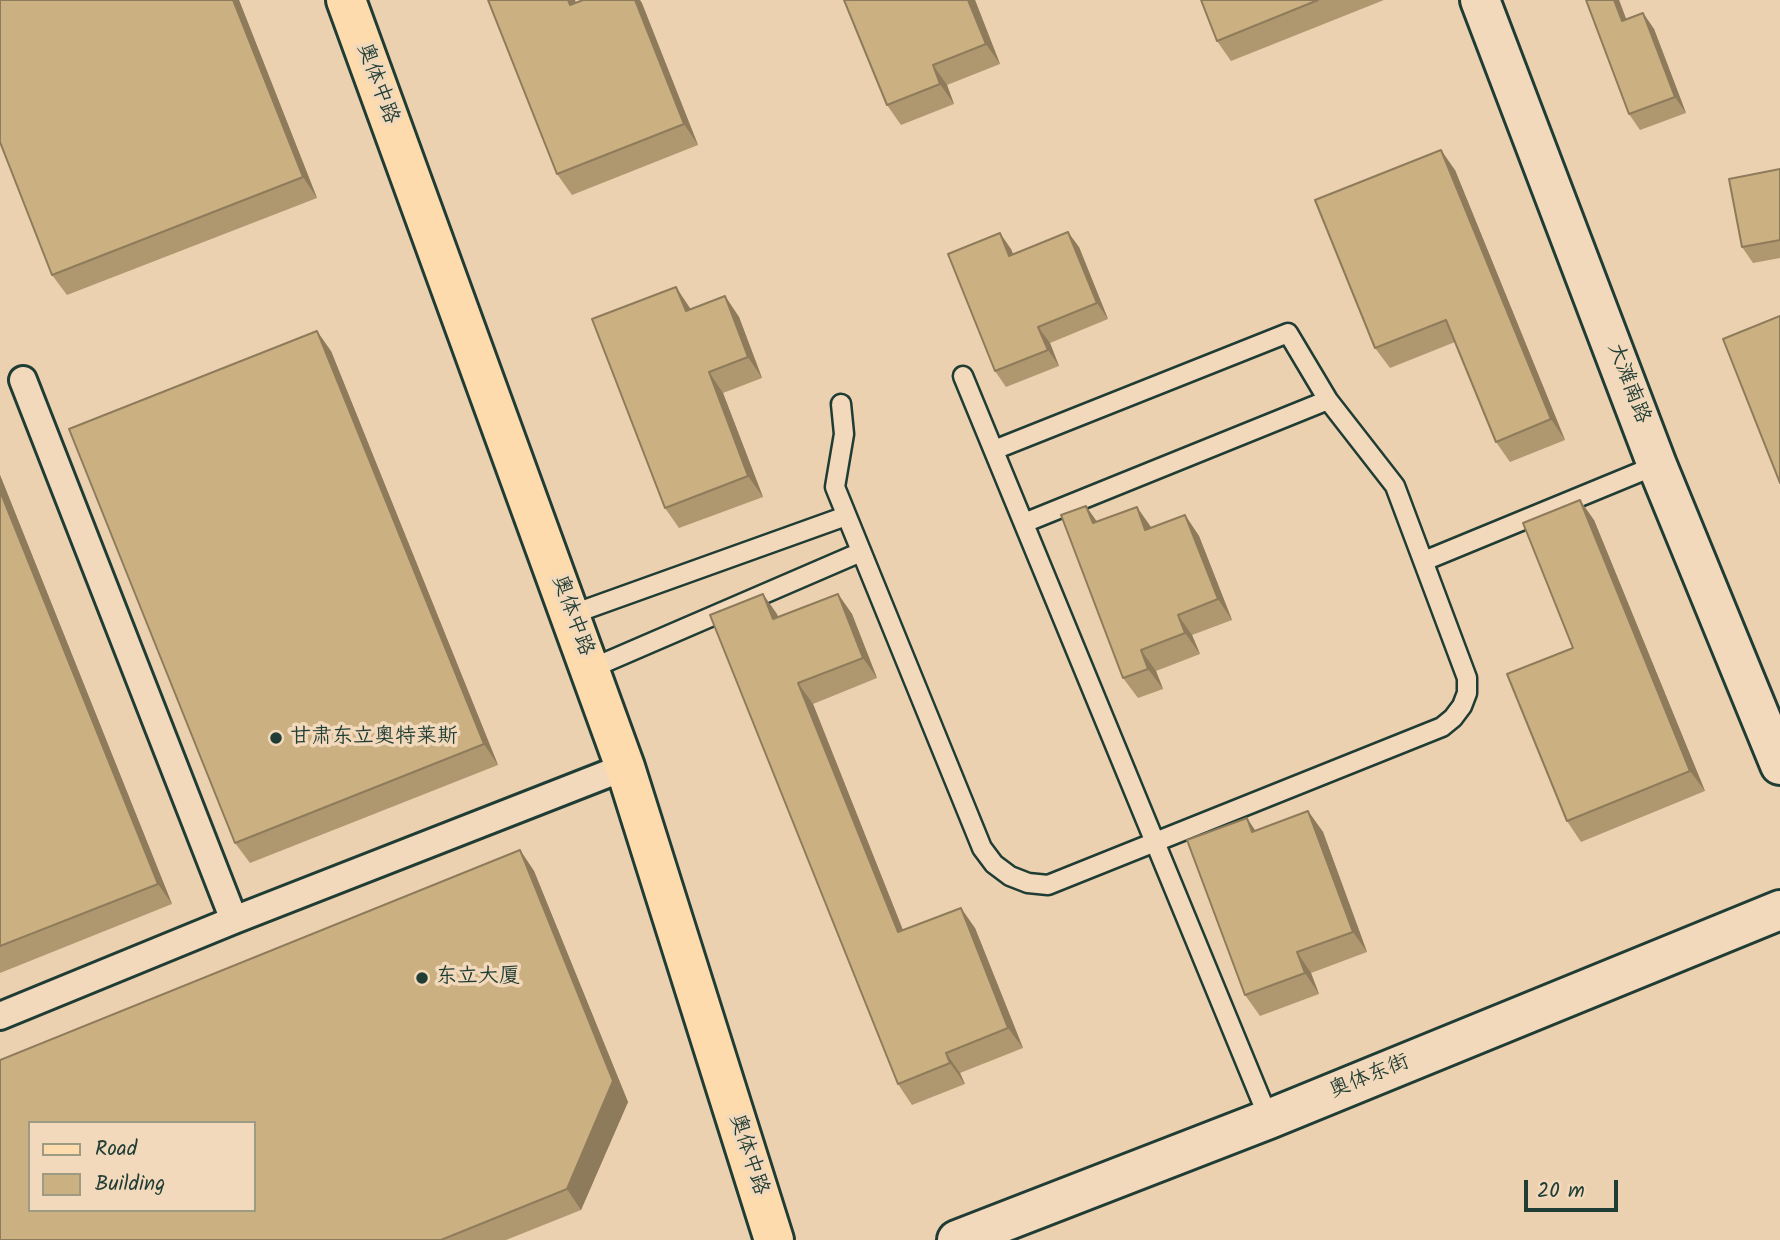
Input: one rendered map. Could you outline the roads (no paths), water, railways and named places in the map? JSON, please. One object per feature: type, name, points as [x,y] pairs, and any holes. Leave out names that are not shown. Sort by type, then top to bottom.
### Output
[{"type":"main road","name":"奥体中路","points":[[346,0],[625,767],[774,1240]]},
{"type":"main road","name":"大滩南路","points":[[1480,0],[1657,465],[1780,765]]},
{"type":"main road","name":"奥体东街","points":[[957,1240],[1269,1119],[1780,910]]},
{"type":"street","points":[[23,380],[234,920]]},
{"type":"street","points":[[0,1016],[234,920],[625,767]]},
{"type":"lane","points":[[841,404],[844,434],[835,487],[982,848],[994,864],[1010,876],[1028,883],[1048,885],[1442,727],[1462,706],[1467,693],[1467,678],[1395,486],[1328,400],[1288,333],[994,450]]},
{"type":"lane","points":[[963,376],[1269,1119]]},
{"type":"lane","points":[[1024,523],[1328,400]]},
{"type":"lane","points":[[1424,561],[1657,465]]},
{"type":"lane","points":[[570,615],[846,516]]},
{"type":"lane","points":[[590,669],[861,552]]},
{"type":"place","name":"甘肃东立奥特莱斯","points":[[276,738]]},
{"type":"place","name":"东立大厦","points":[[422,978]]}]
